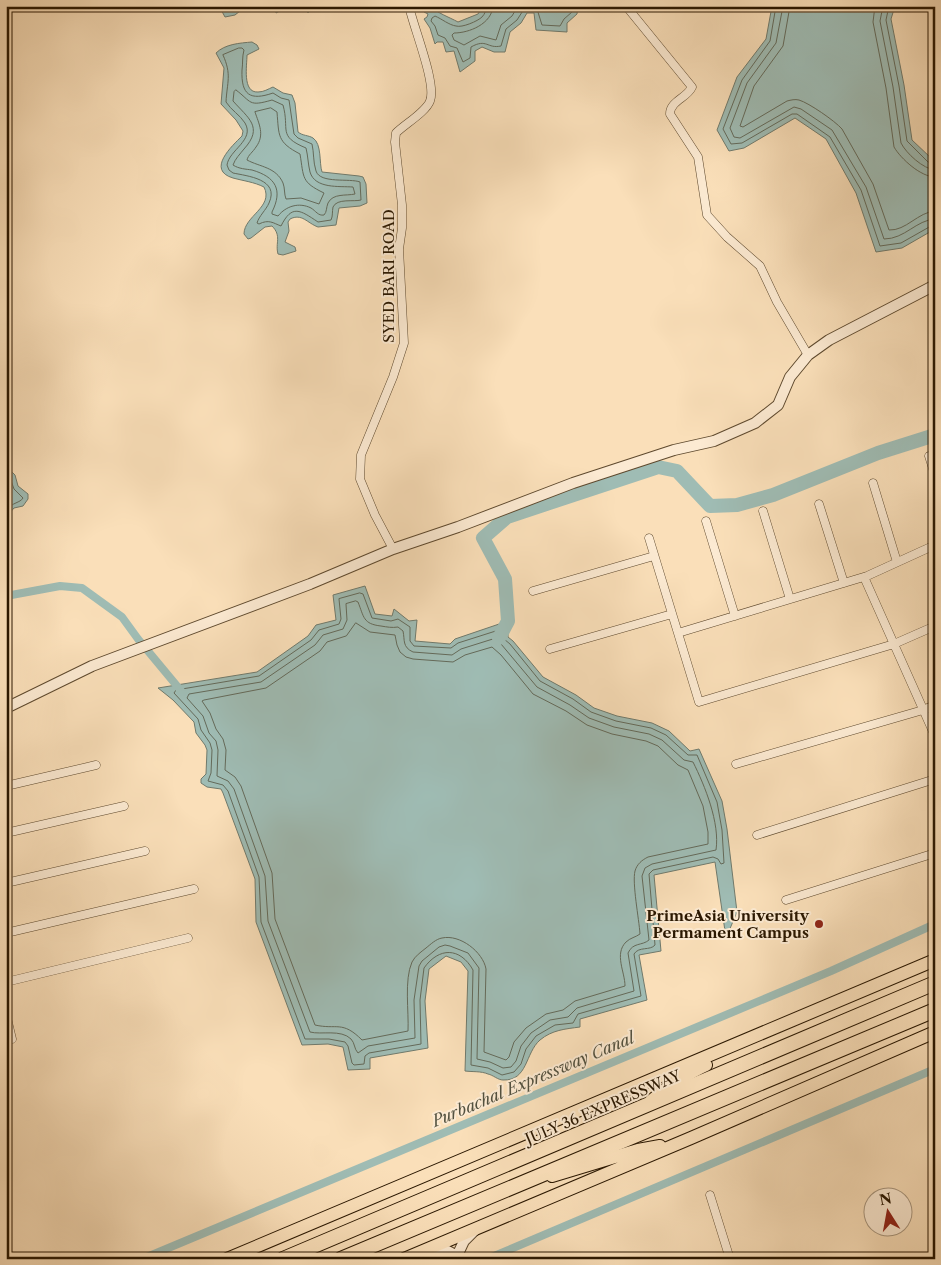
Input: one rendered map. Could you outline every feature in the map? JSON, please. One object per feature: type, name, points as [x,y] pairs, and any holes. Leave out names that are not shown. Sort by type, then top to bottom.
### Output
[{"type":"highway","name":"JULY 36 EXPRESSWAY","points":[[283,1259],[935,983]]},
{"type":"highway","points":[[341,1259],[935,1010]]},
{"type":"main road","points":[[227,1259],[935,960]]},
{"type":"main road","points":[[644,1107],[668,1087],[695,1070],[780,1033],[796,1024],[803,1016]]},
{"type":"main road","points":[[404,1259],[677,1144],[935,1032]]},
{"type":"main road","points":[[514,1185],[638,1150],[677,1144]]},
{"type":"street","name":"SYED BARI ROAD","points":[[393,549],[375,515],[360,479],[361,455],[393,377],[404,343],[399,249],[402,228],[402,205],[395,142],[396,133],[423,110],[430,101],[431,90],[428,72],[409,6]]},
{"type":"street","points":[[626,6],[692,87],[690,93],[671,106],[670,114],[698,158],[707,215],[727,237],[760,266],[808,355]]},
{"type":"street","points":[[6,708],[92,666],[310,584],[393,549],[466,524],[573,483],[674,450],[714,441],[756,424],[778,405],[790,376],[808,355],[828,340],[935,285]]},
{"type":"street","points":[[929,456],[935,475]]},
{"type":"street","points":[[874,483],[897,562]]},
{"type":"street","points":[[819,504],[844,583]]},
{"type":"street","points":[[763,512],[790,599]]},
{"type":"street","points":[[706,521],[735,616]]},
{"type":"street","points":[[649,538],[699,702],[894,644],[935,626]]},
{"type":"street","points":[[678,633],[844,583],[935,545]]},
{"type":"street","points":[[532,591],[654,556]]},
{"type":"street","points":[[864,576],[935,736]]},
{"type":"street","points":[[550,649],[672,614]]},
{"type":"street","points":[[736,764],[935,705]]},
{"type":"street","points":[[6,786],[96,765]]},
{"type":"street","points":[[757,834],[935,779]]},
{"type":"street","points":[[6,833],[124,806]]},
{"type":"street","points":[[6,883],[145,851]]},
{"type":"street","points":[[786,900],[935,853]]},
{"type":"street","points":[[6,934],[194,889]]},
{"type":"street","points":[[6,982],[188,938]]},
{"type":"street","points":[[6,1014],[12,1039]]},
{"type":"street","points":[[710,1195],[730,1259]]},
{"type":"street","points":[[423,1251],[448,1252],[458,1258],[464,1241],[475,1229]]},
{"type":"water","points":[[219,6],[312,6],[308,13],[305,7],[285,8],[276,13],[275,8],[271,8],[240,11],[235,15],[225,17]]},
{"type":"water","points":[[426,6],[430,6],[458,22],[478,14],[483,6],[578,6],[577,14],[567,23],[567,32],[536,30],[534,13],[527,13],[521,23],[510,32],[505,52],[494,52],[482,47],[475,51],[475,61],[460,72],[454,51],[446,52],[443,42],[435,44],[430,28],[424,19],[428,14],[424,12]]},
{"type":"water","points":[[772,6],[895,6],[891,19],[904,85],[912,140],[931,158],[935,159],[935,229],[902,248],[876,252],[856,193],[826,139],[795,118],[744,148],[729,151],[717,130],[737,77],[766,39]]},
{"type":"water","points":[[252,42],[259,49],[247,55],[246,78],[250,88],[258,92],[273,87],[283,93],[292,95],[295,103],[298,132],[316,141],[322,172],[363,177],[366,184],[367,203],[360,206],[339,208],[336,225],[318,227],[298,217],[290,219],[288,222],[289,231],[285,242],[295,247],[296,251],[283,255],[278,254],[278,236],[272,226],[265,227],[248,239],[244,234],[245,228],[265,200],[264,187],[225,174],[221,164],[228,152],[242,136],[243,131],[236,120],[221,104],[224,68],[216,53],[228,46]]},
{"type":"water","points":[[6,466],[15,475],[18,486],[28,494],[28,499],[23,506],[14,508],[8,515],[6,515]]},
{"type":"water","points":[[365,586],[375,614],[392,616],[394,609],[409,621],[417,620],[415,641],[450,644],[455,639],[508,621],[508,637],[543,677],[576,695],[594,708],[617,716],[652,723],[669,731],[690,751],[699,749],[722,801],[737,912],[726,938],[715,862],[654,875],[661,951],[639,955],[647,1000],[580,1019],[580,1027],[559,1030],[549,1034],[535,1045],[522,1071],[511,1079],[501,1080],[485,1073],[465,1071],[468,971],[461,962],[446,956],[429,969],[425,1001],[428,1048],[370,1058],[370,1069],[348,1070],[343,1047],[328,1044],[302,1045],[256,922],[255,879],[223,793],[221,789],[207,787],[201,783],[201,779],[206,774],[207,750],[205,745],[196,733],[194,722],[173,700],[158,688],[257,672],[308,636],[316,625],[336,620],[333,595]]},
{"type":"waterway","points":[[499,638],[508,621],[505,579],[483,538],[507,517],[658,467],[677,471],[710,506],[737,505],[773,495],[878,453],[935,435]]},
{"type":"waterway","points":[[6,596],[60,586],[82,588],[122,617],[182,692]]},
{"type":"waterway","name":"Purbachal Expressway Canal","points":[[142,1259],[831,971],[935,924]]},
{"type":"waterway","name":"Purbachal Expressway Canal","points":[[487,1259],[935,1069]]},
{"type":"place","name":"PrimeAsia University Permament Campus","points":[[819,924]]}]
